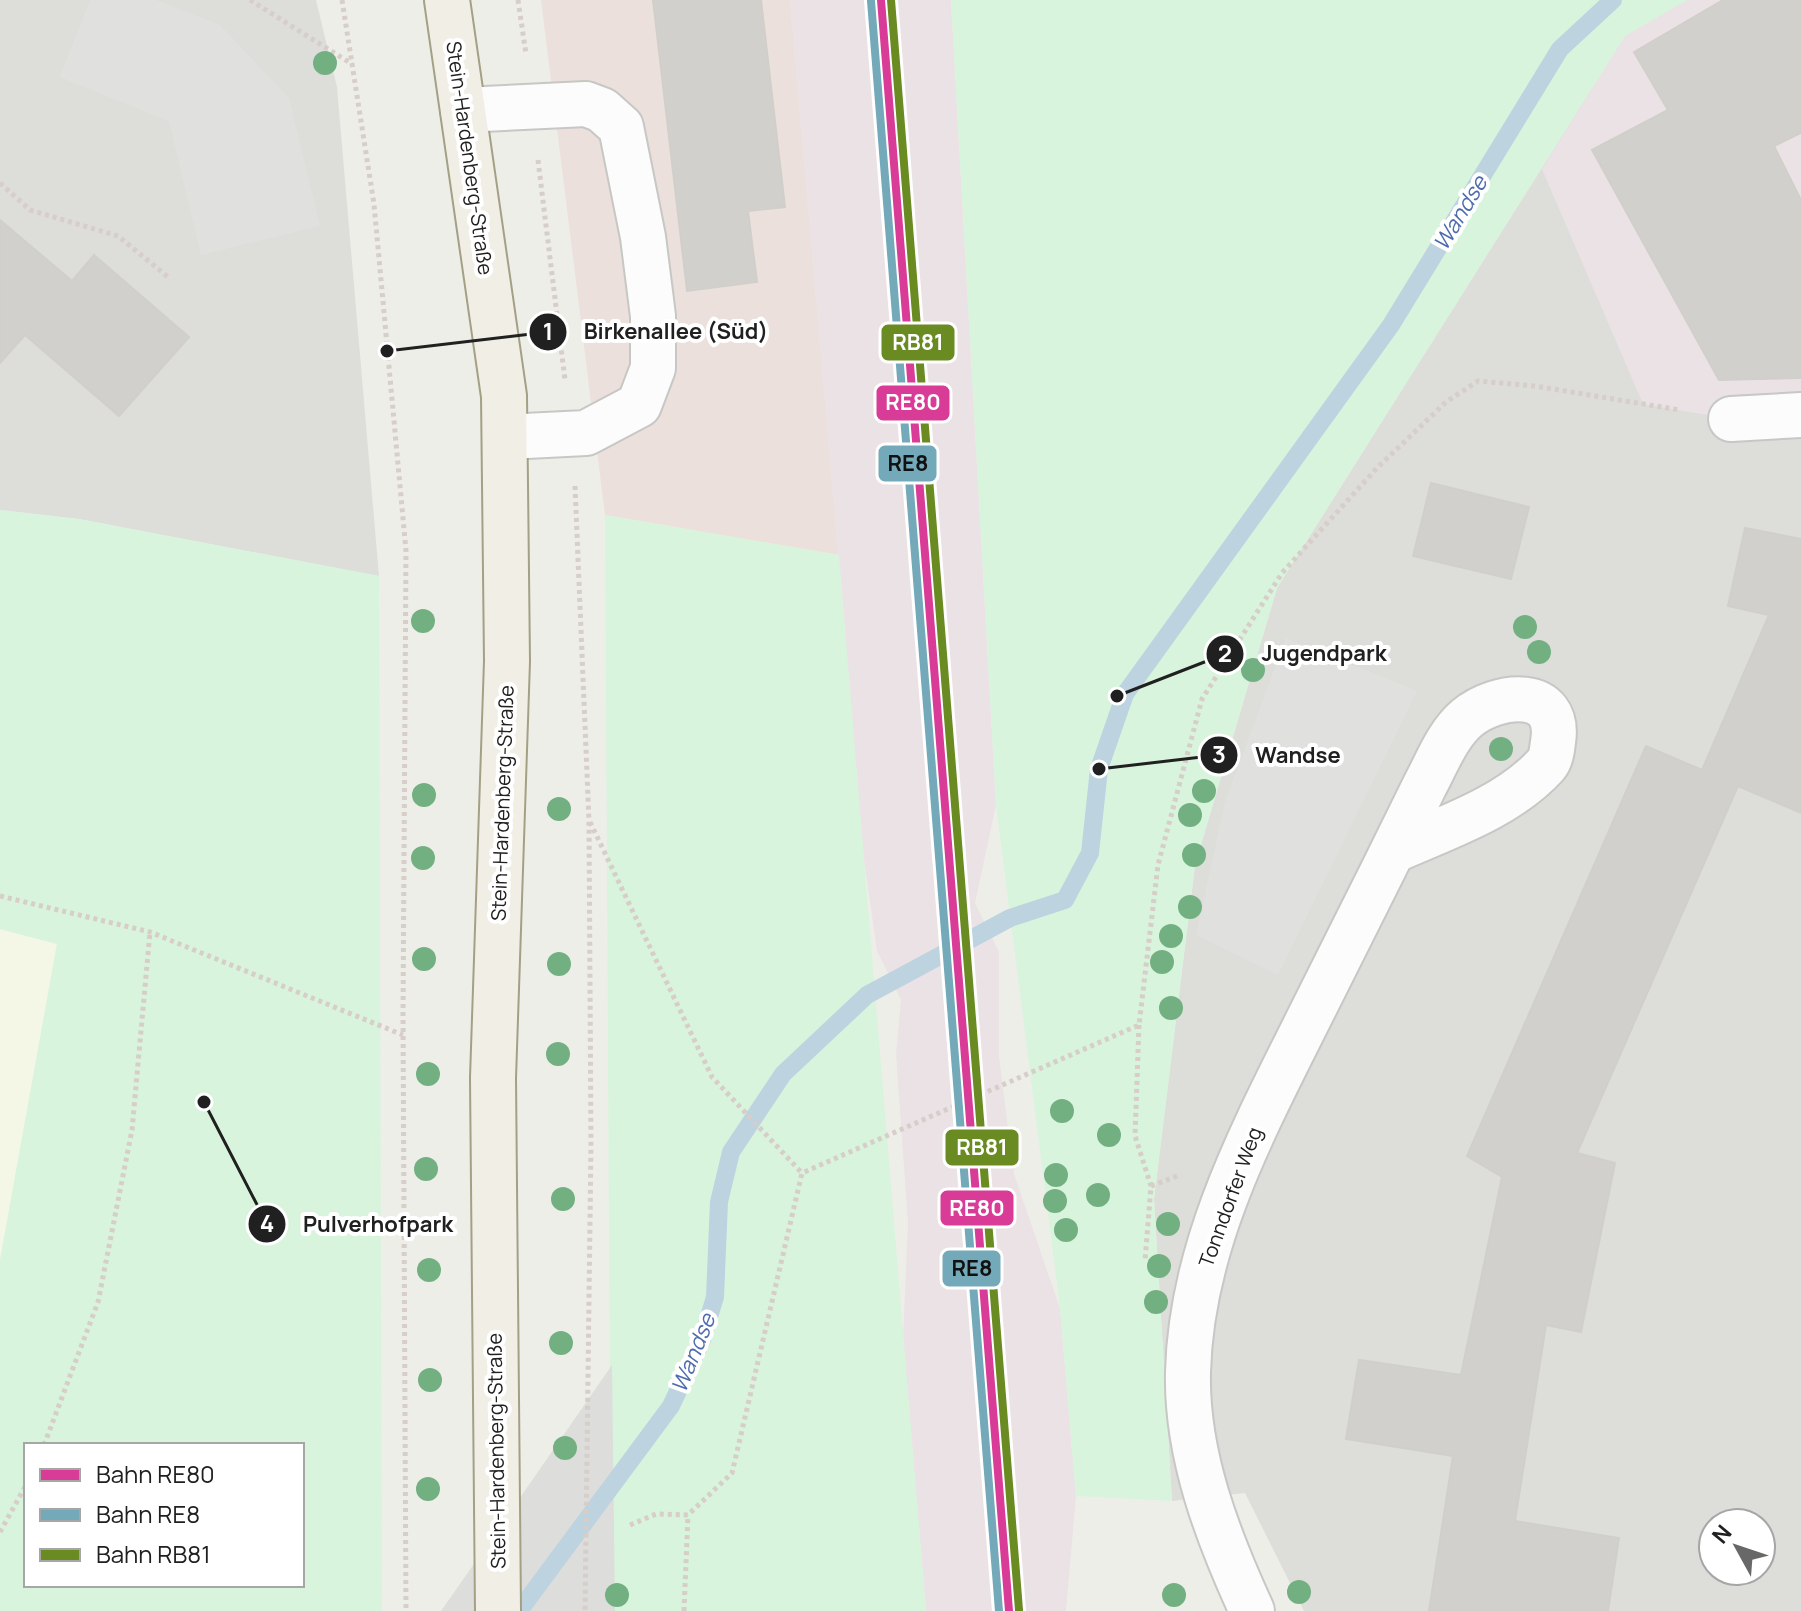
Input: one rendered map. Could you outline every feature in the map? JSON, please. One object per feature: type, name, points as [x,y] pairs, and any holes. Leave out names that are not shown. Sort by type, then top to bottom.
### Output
[{"type":"main road","name":"Stein-Hardenberg-Straße","points":[[447,0],[504,396],[507,661],[493,1078],[498,1611]]},
{"type":"street","points":[[463,110],[586,104],[602,110],[621,127],[645,250],[653,316],[653,368],[639,405],[586,433],[505,437]]},
{"type":"street","points":[[1731,419],[1801,415]]},
{"type":"street","name":"Tonndorfer Weg","points":[[1252,1611],[1219,1534],[1203,1480],[1191,1422],[1188,1374],[1192,1309],[1220,1210],[1259,1116],[1393,851]]},
{"type":"path","points":[[250,0],[353,65]]},
{"type":"path","points":[[342,0],[374,204],[406,551],[403,1035],[406,1611]]},
{"type":"path","points":[[0,183],[30,210],[118,236],[168,277]]},
{"type":"path","points":[[802,1173],[1139,1025],[1158,865],[1202,699],[1282,573],[1377,468],[1446,402],[1478,381],[1535,386],[1731,419]]},
{"type":"path","points":[[585,1611],[589,821],[712,1077],[802,1173]]},
{"type":"path","points":[[0,896],[150,932],[403,1035]]},
{"type":"path","points":[[45,1443],[98,1302],[132,1130],[150,932]]},
{"type":"path","points":[[1151,1186],[1186,1172]]},
{"type":"path","points":[[684,1611],[688,1515],[732,1473],[802,1173]]},
{"type":"path","points":[[0,1532],[24,1489]]},
{"type":"path","points":[[630,1525],[656,1514],[688,1515]]},
{"type":"shaded area","points":[[0,0],[316,0],[337,87],[379,576],[79,519],[0,510]]},
{"type":"shaded area","points":[[90,0],[156,0],[220,25],[289,98],[320,226],[201,255],[169,121],[60,77]]},
{"type":"shaded area","points":[[541,0],[790,0],[839,555],[605,515]]},
{"type":"shaded area","points":[[790,0],[951,0],[996,805],[975,903],[999,952],[999,1057],[1014,1174],[1060,1308],[1076,1496],[1066,1611],[926,1611],[903,1338],[908,1223],[896,1054],[901,1000],[877,951],[864,860]]},
{"type":"shaded area","points":[[1687,0],[1801,0],[1801,1611],[1304,1611],[1245,1493],[1172,1501],[1154,1199],[1195,865],[1277,588],[1625,36]]},
{"type":"shaded area","points":[[1687,0],[1801,0],[1801,415],[1731,419],[1643,404],[1542,169],[1625,36]]},
{"type":"shaded area","points":[[1286,638],[1417,691],[1278,975],[1196,935],[1225,802]]},
{"type":"shaded area","points":[[0,929],[57,944],[0,1260]]},
{"type":"green space","points":[[951,0],[1687,0],[1625,36],[1277,588],[1195,865],[1154,1199],[1172,1501],[1076,1496],[1060,1308],[996,805]]},
{"type":"green space","points":[[0,510],[79,519],[379,576],[382,1611],[0,1611],[0,1260],[57,944],[0,929]]},
{"type":"green space","points":[[605,515],[839,555],[926,1611],[611,1611]]},
{"type":"pier","points":[[612,1365],[615,1611],[441,1611],[497,1531]]},
{"type":"building","points":[[653,0],[761,0],[785,207],[748,211],[757,282],[687,291]]},
{"type":"building","points":[[1723,0],[1801,0],[1801,133],[1774,146],[1801,200],[1801,378],[1719,380],[1592,150],[1668,110],[1634,52]]},
{"type":"building","points":[[0,220],[72,281],[94,255],[189,337],[119,416],[25,335],[0,363]]},
{"type":"building","points":[[1431,483],[1529,507],[1511,579],[1413,556]]},
{"type":"building","points":[[1745,528],[1801,539],[1801,813],[1738,786],[1577,1153],[1615,1163],[1581,1332],[1546,1325],[1515,1521],[1619,1538],[1608,1611],[1429,1611],[1453,1456],[1346,1439],[1359,1360],[1461,1375],[1502,1177],[1467,1156],[1646,746],[1702,770],[1769,615],[1728,606]]},
{"type":"waterway","name":"Wandse","points":[[519,1611],[671,1406],[702,1340],[715,1297],[719,1202],[731,1152],[783,1074],[867,995],[1010,918],[1065,900],[1090,853],[1099,769],[1125,694],[1391,325],[1560,49],[1613,0]]},
{"type":"rail line","name":"RE80","points":[[881,0],[1009,1611]]},
{"type":"rail line","name":"RB81","points":[[891,0],[1019,1610]]},
{"type":"rail line","name":"RE8","points":[[871,1],[999,1611]]},
{"type":"place","name":"Birkenallee (Süd)","points":[[387,351]]},
{"type":"place","name":"Jugendpark","points":[[1117,696]]},
{"type":"place","name":"Wandse","points":[[1099,769]]},
{"type":"place","name":"Pulverhofpark","points":[[204,1102]]}]
